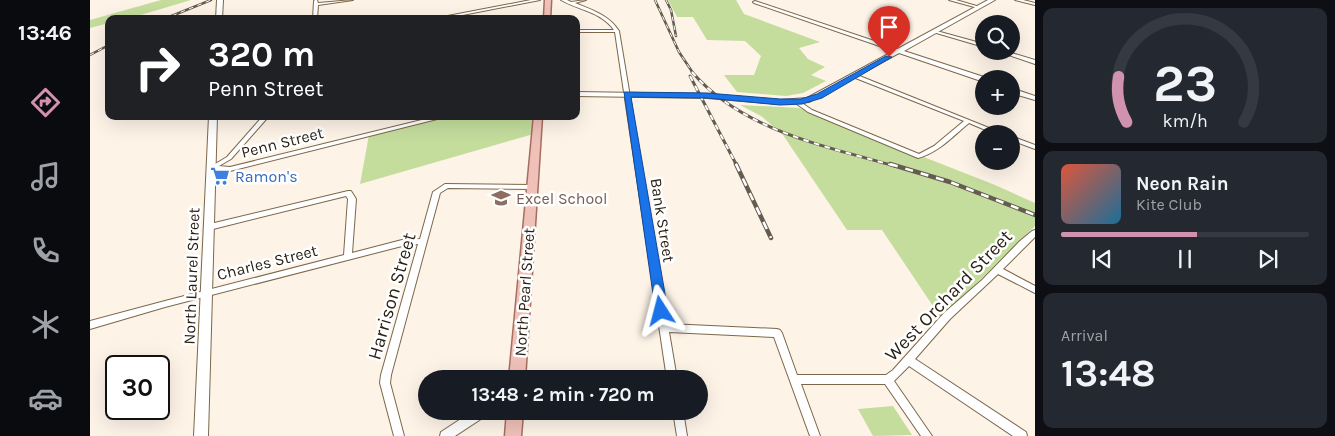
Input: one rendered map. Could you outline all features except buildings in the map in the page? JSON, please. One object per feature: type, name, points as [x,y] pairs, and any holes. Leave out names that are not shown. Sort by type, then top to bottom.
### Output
[{"type":"main road","points":[[547,15],[548,0]]},
{"type":"main road","name":"North Pearl Street","points":[[519,370],[538,120]]},
{"type":"main road","points":[[513,436],[514,420]]},
{"type":"street","points":[[220,0],[220,15]]},
{"type":"street","points":[[315,15],[316,2],[351,0]]},
{"type":"street","points":[[456,15],[538,0]]},
{"type":"street","points":[[563,0],[604,18],[612,24],[616,31],[580,31]]},
{"type":"street","points":[[571,4],[584,0]]},
{"type":"street","points":[[951,0],[978,8]]},
{"type":"street","points":[[580,94],[707,96],[797,102],[814,99],[992,0]]},
{"type":"street","points":[[1017,0],[1035,4]]},
{"type":"street","points":[[755,2],[975,77]]},
{"type":"street","name":"Bank Street","points":[[616,31],[671,370]]},
{"type":"street","points":[[935,31],[975,43]]},
{"type":"street","points":[[1020,57],[1035,62]]},
{"type":"street","points":[[855,76],[978,125]]},
{"type":"street","points":[[1020,93],[1035,98]]},
{"type":"street","points":[[797,102],[810,111],[905,152],[920,156],[968,121]]},
{"type":"street","name":"North Laurel Street","points":[[201,436],[213,120]]},
{"type":"street","points":[[212,168],[229,158],[262,120]]},
{"type":"street","name":"Penn Street","points":[[212,168],[230,169],[430,120]]},
{"type":"street","points":[[1020,141],[1035,147]]},
{"type":"street","name":"Harrison Street","points":[[398,436],[385,383],[386,375],[439,189],[447,186],[533,187]]},
{"type":"street","points":[[209,227],[348,193],[352,199],[348,257]]},
{"type":"street","name":"West Orchard Street","points":[[795,379],[888,380],[947,316],[1035,233]]},
{"type":"street","name":"Charles Street","points":[[90,325],[402,243],[423,241]]},
{"type":"street","points":[[997,270],[1035,290]]},
{"type":"street","points":[[664,328],[777,333],[815,436]]},
{"type":"street","points":[[908,360],[1022,436]]},
{"type":"street","points":[[888,380],[927,436]]},
{"type":"street","points":[[445,436],[469,420]]},
{"type":"street","points":[[679,420],[682,436]]},
{"type":"green space","points":[[161,0],[191,0],[140,15],[108,15]]},
{"type":"green space","points":[[668,0],[736,0],[744,14],[820,42],[799,48],[808,59],[825,67],[811,75],[826,81],[803,93],[786,96],[737,92],[724,75],[754,75],[761,56],[745,41],[707,40],[693,17],[677,17]]},
{"type":"green space","points":[[105,16],[105,24],[90,28],[90,20]]},
{"type":"green space","points":[[740,105],[799,108],[995,185],[1035,203],[1035,226],[941,318],[882,230],[847,230],[783,135],[761,116]]},
{"type":"green space","points":[[430,120],[538,120],[537,133],[360,184],[369,135]]},
{"type":"green space","points":[[893,406],[912,435],[873,436],[858,409]]},
{"type":"railway","points":[[174,15],[211,0]]},
{"type":"railway","points":[[655,0],[679,52],[693,73]]},
{"type":"railway","points":[[666,0],[671,10],[676,36]]},
{"type":"railway","points":[[90,55],[105,47]]},
{"type":"railway","points":[[693,73],[712,92],[759,122],[813,143],[895,166]]},
{"type":"railway","points":[[690,76],[736,165]]},
{"type":"railway","points":[[890,164],[950,182],[1035,215]]},
{"type":"railway","points":[[736,165],[771,238]]},
{"type":"place","name":"Ramon's","points":[[220,176]]},
{"type":"place","name":"Excel School","points":[[501,198]]},
{"type":"route","points":[[661,311],[627,94],[671,94],[802,102],[820,96],[889,57]]}]
